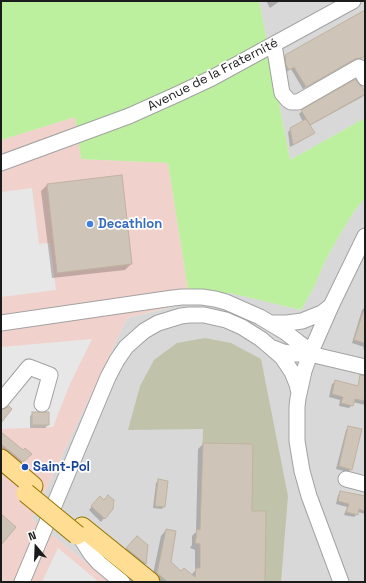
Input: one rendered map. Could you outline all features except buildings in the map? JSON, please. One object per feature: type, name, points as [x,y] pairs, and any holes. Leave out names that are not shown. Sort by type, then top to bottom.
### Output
[{"type":"main road","points":[[1,459],[30,490],[82,533],[150,582]]},
{"type":"main road","points":[[1,473],[30,490]]},
{"type":"main road","points":[[82,533],[133,582]]},
{"type":"street","name":"Avenue de la Fraternité","points":[[1,163],[153,106],[212,78],[353,1]]},
{"type":"street","points":[[274,45],[282,93],[291,102],[298,102],[363,70]]},
{"type":"street","points":[[341,582],[309,496],[300,461],[296,424],[297,407],[304,371],[310,354],[331,306],[365,236]]},
{"type":"street","points":[[1,323],[173,298],[192,297],[215,299],[249,312],[270,323],[305,347],[310,354]]},
{"type":"street","points":[[270,323],[302,321],[322,313],[331,306]]},
{"type":"street","points":[[22,582],[108,377],[122,352],[144,331],[162,321],[181,316],[211,316],[226,320],[253,334],[282,357],[295,378],[299,393]]},
{"type":"street","points":[[272,348],[283,352],[310,354],[365,367]]},
{"type":"street","points":[[1,400],[28,367],[50,375],[42,404]]},
{"type":"street","points":[[346,480],[364,480]]},
{"type":"street","points":[[82,533],[95,559],[122,582]]},
{"type":"shaded area","points":[[259,1],[365,1],[365,118],[290,160]]},
{"type":"shaded area","points":[[75,117],[81,159],[168,163],[190,302],[127,318],[32,519],[110,582],[1,582],[1,140]]},
{"type":"shaded area","points":[[32,188],[39,244],[50,243],[56,290],[1,297],[1,192]]},
{"type":"shaded area","points":[[365,198],[365,582],[110,582],[32,519],[127,318],[230,293],[301,310],[313,289],[326,259],[342,231],[353,213]]},
{"type":"shaded area","points":[[205,338],[231,343],[261,359],[288,496],[281,582],[199,582],[203,429],[128,430],[140,386],[154,360],[177,343]]},
{"type":"shaded area","points":[[92,339],[70,384],[53,427],[1,429],[1,347]]},
{"type":"shaded area","points":[[58,548],[99,582],[42,582]]},
{"type":"green space","points":[[1,1],[259,1],[290,160],[365,118],[365,198],[353,213],[326,259],[313,289],[301,310],[230,293],[190,302],[168,163],[81,159],[75,117],[1,140]]},
{"type":"place","name":"Decathlon","points":[[90,224]]},
{"type":"place","name":"Saint-Pol","points":[[25,467]]}]
